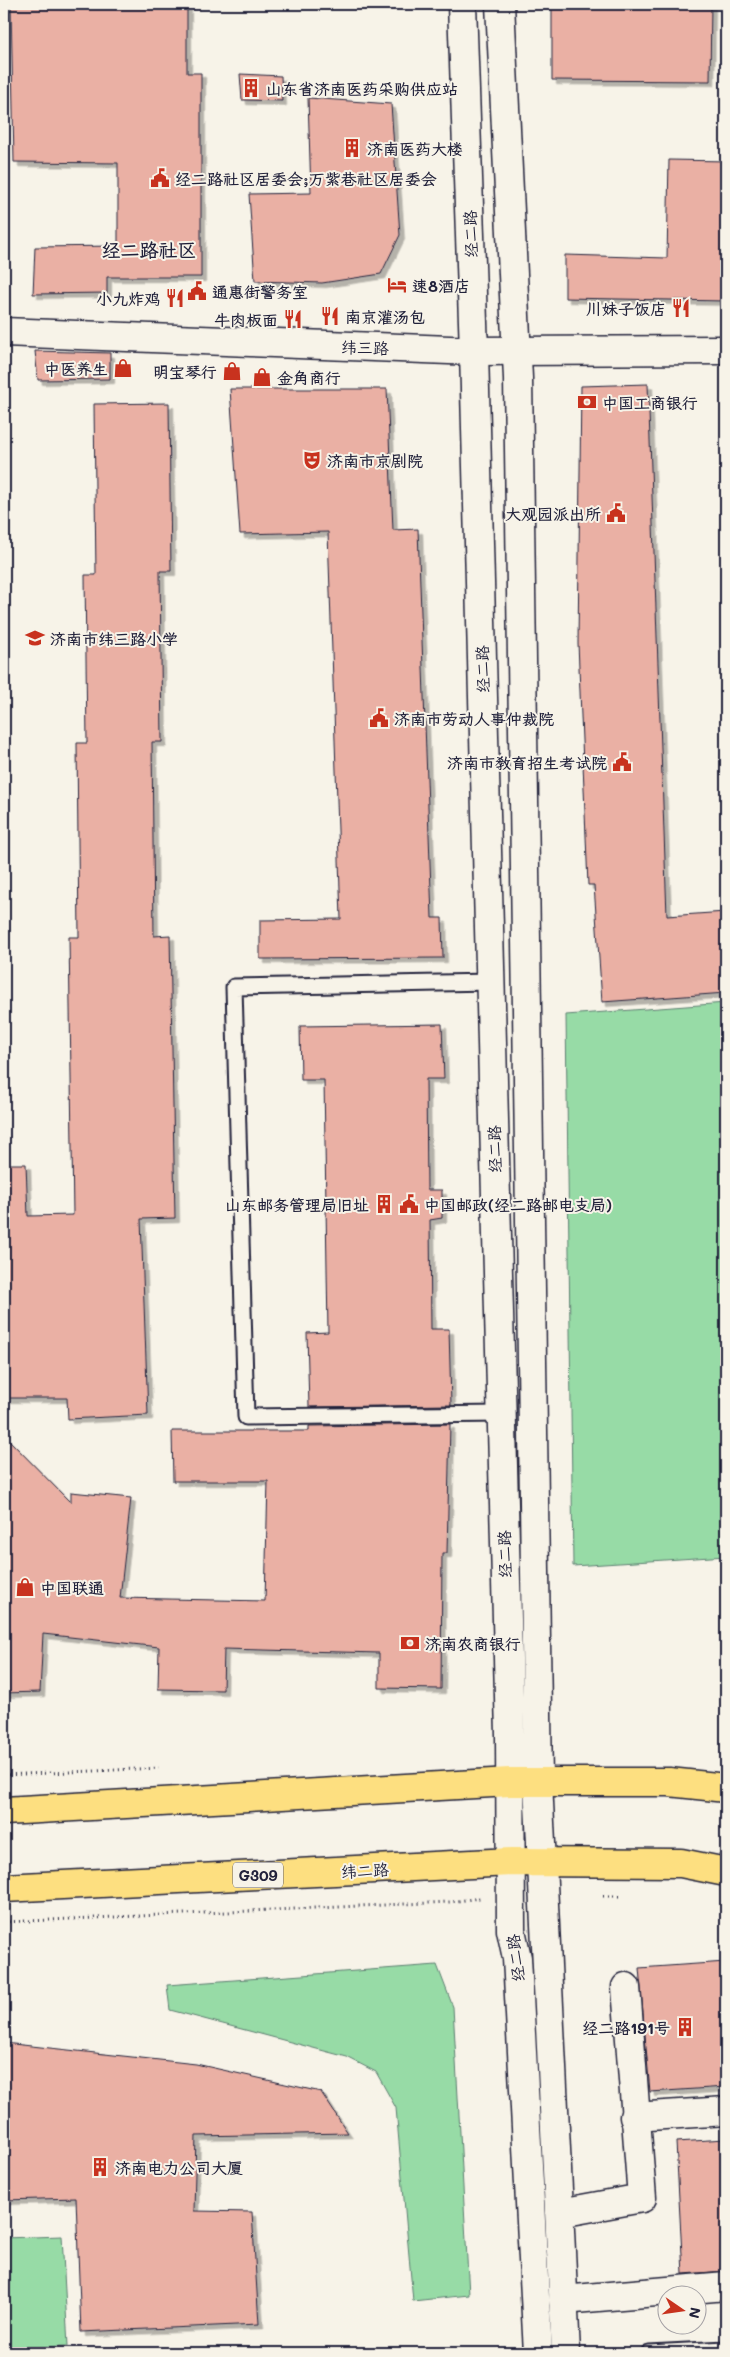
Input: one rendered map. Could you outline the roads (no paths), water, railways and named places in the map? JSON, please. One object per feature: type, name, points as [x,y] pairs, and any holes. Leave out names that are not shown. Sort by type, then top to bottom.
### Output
[{"type":"highway","points":[[4,1811],[510,1782],[669,1782],[726,1788]]},
{"type":"highway","name":"纬二路","points":[[4,1888],[511,1862],[681,1863],[726,1872]]},
{"type":"street","name":"经二路","points":[[462,4],[474,351],[510,1782],[511,1930],[517,1958],[538,2353]]},
{"type":"street","name":"经二路","points":[[500,4],[517,351],[538,1782],[566,2353]]},
{"type":"street","name":"纬三路","points":[[4,332],[474,351],[726,350]]},
{"type":"street","points":[[560,2212],[642,2198],[634,2117],[626,1987]]},
{"type":"street","points":[[634,2117],[726,2111]]},
{"type":"street","points":[[563,2300],[726,2286]]},
{"type":"lane","points":[[490,982],[234,988],[246,1417],[501,1414]]},
{"type":"lane","points":[[649,2353],[726,2349]]},
{"type":"place","name":"山东省济南医药采购供应站","points":[[251,88]]},
{"type":"place","name":"济南医药大楼","points":[[352,148]]},
{"type":"place","name":"经二路社区居委会;万紫巷社区居委会","points":[[160,178]]},
{"type":"place","name":"速8酒店","points":[[397,285]]},
{"type":"place","name":"通惠街警务室","points":[[197,291]]},
{"type":"place","name":"小九炸鸡","points":[[175,298]]},
{"type":"place","name":"川妹子饭店","points":[[681,308]]},
{"type":"place","name":"南京灌汤包","points":[[330,316]]},
{"type":"place","name":"牛肉板面","points":[[293,319]]},
{"type":"place","name":"中医养生","points":[[123,368]]},
{"type":"place","name":"明宝琴行","points":[[232,371]]},
{"type":"place","name":"金角商行","points":[[262,377]]},
{"type":"place","name":"中国工商银行","points":[[587,402]]},
{"type":"place","name":"济南市京剧院","points":[[312,460]]},
{"type":"place","name":"大观园派出所","points":[[616,513]]},
{"type":"place","name":"济南市纬三路小学","points":[[35,638]]},
{"type":"place","name":"济南市劳动人事仲裁院","points":[[379,718]]},
{"type":"place","name":"济南市教育招生考试院","points":[[622,762]]},
{"type":"place","name":"山东邮务管理局旧址","points":[[384,1204]]},
{"type":"place","name":"中国邮政(经二路邮电支局)","points":[[409,1204]]},
{"type":"place","name":"中国联通","points":[[25,1587]]},
{"type":"place","name":"济南农商银行","points":[[410,1643]]},
{"type":"place","name":"经二路191号","points":[[685,2027]]},
{"type":"place","name":"济南电力公司大厦","points":[[100,2167]]},
{"type":"district","name":"经二路社区","points":[[149,249]]}]
